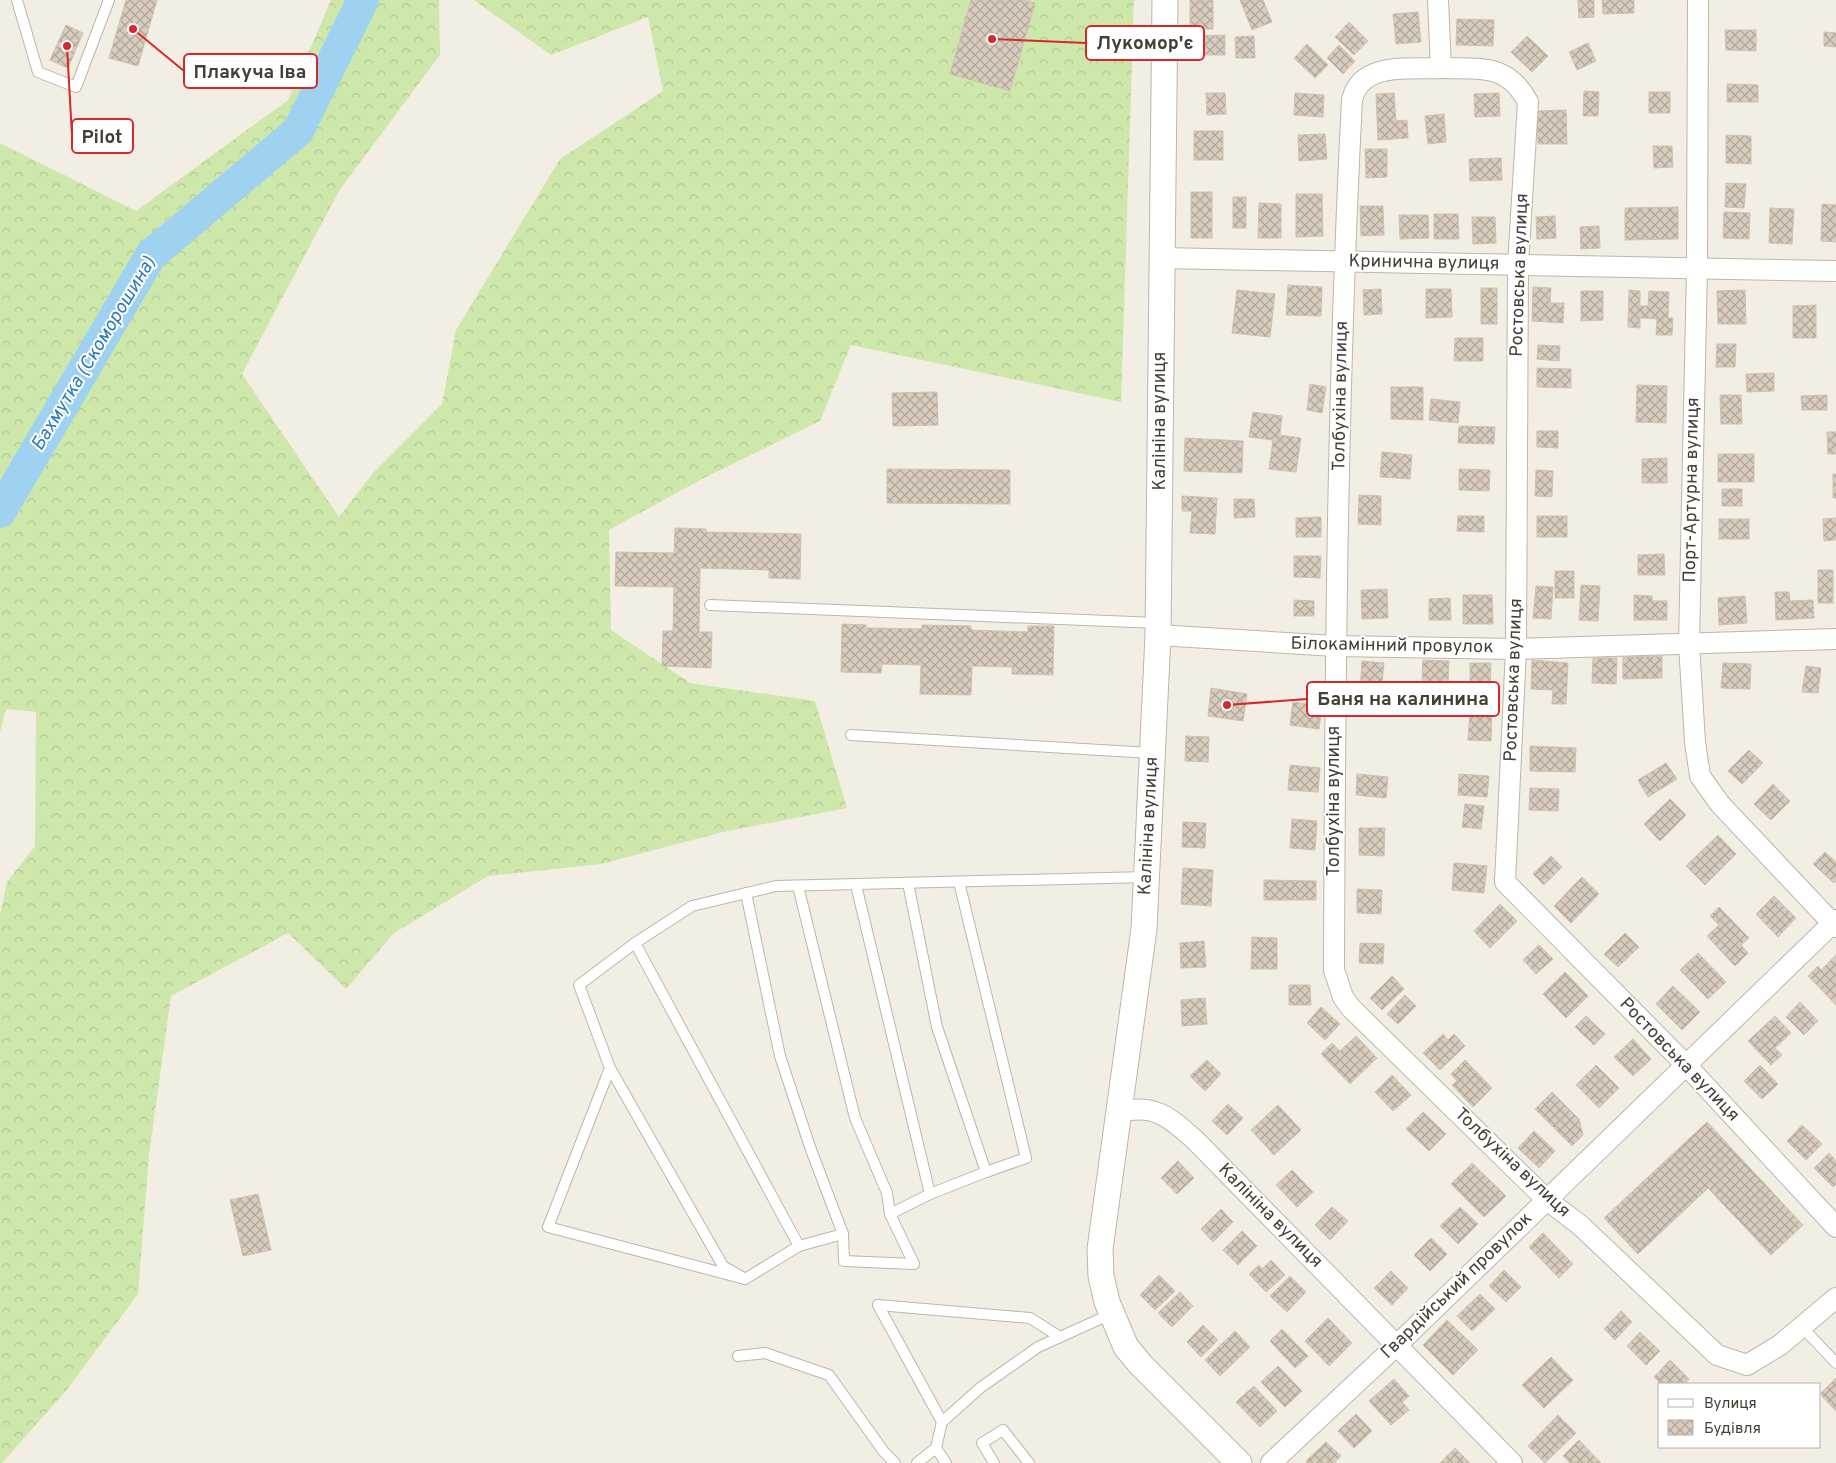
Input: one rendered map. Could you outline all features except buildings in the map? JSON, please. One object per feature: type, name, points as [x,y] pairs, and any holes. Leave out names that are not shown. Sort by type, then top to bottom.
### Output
[{"type":"street","name":"Калініна вулиця","points":[[1165,0],[1158,629],[1144,929],[1120,1112],[1136,1108],[1154,1110],[1170,1118],[1195,1140],[1512,1463]]},
{"type":"street","points":[[1438,0],[1441,68]]},
{"type":"street","name":"Порт-Артурна вулиця","points":[[1698,0],[1697,268],[1689,644],[1695,742],[1700,776],[1720,804],[1835,924]]},
{"type":"street","name":"Толбухіна вулиця","points":[[1441,68],[1378,71],[1361,80],[1354,91],[1344,261],[1335,646],[1334,970],[1337,984],[1351,1008],[1547,1200],[1580,1225],[1717,1355],[1747,1365],[1780,1345],[1802,1327]]},
{"type":"street","name":"Ростовська вулиця","points":[[1441,68],[1491,69],[1503,74],[1521,90],[1528,102],[1518,264],[1516,649],[1505,882],[1686,1066],[1836,1227]]},
{"type":"street","name":"Кринична вулиця","points":[[1161,258],[1836,271]]},
{"type":"street","name":"Білокамінний провулок","points":[[1158,629],[1335,646],[1516,649],[1836,639]]},
{"type":"street","name":"Гвардійський провулок","points":[[1271,1463],[1397,1345],[1835,924]]},
{"type":"street","points":[[1120,1112],[1100,1249],[1101,1276],[1111,1314],[1126,1347],[1141,1365],[1239,1463]]},
{"type":"street","points":[[1802,1327],[1836,1298]]},
{"type":"lane","points":[[17,0],[38,72],[76,86],[110,0]]},
{"type":"lane","points":[[710,605],[1158,629]]},
{"type":"lane","points":[[850,735],[1152,753]]},
{"type":"lane","points":[[745,1279],[724,1266],[610,1068],[579,985],[635,943],[692,906],[776,886],[1147,877]]},
{"type":"lane","points":[[890,1214],[930,1194],[1026,1158],[959,882]]},
{"type":"lane","points":[[908,883],[937,1027],[986,1172]]},
{"type":"lane","points":[[856,885],[930,1194]]},
{"type":"lane","points":[[746,894],[780,1056],[810,1147],[843,1234],[844,1261],[914,1264],[890,1214],[887,1193],[855,1118],[798,886]]},
{"type":"lane","points":[[635,943],[799,1246]]},
{"type":"lane","points":[[610,1068],[548,1227],[745,1279],[799,1246],[843,1234]]},
{"type":"lane","points":[[942,1422],[878,1305],[1030,1318],[1060,1337]]},
{"type":"lane","points":[[918,1463],[936,1448],[942,1422],[987,1383],[1038,1347],[1111,1314]]},
{"type":"lane","points":[[1802,1327],[1836,1362]]},
{"type":"lane","points":[[738,1356],[765,1353],[828,1375],[884,1452],[895,1463]]},
{"type":"lane","points":[[994,1463],[982,1443],[1003,1430],[1029,1463]]},
{"type":"lane","points":[[936,1448],[946,1463]]},
{"type":"green space","points":[[331,0],[439,0],[440,55],[339,191],[242,374],[339,517],[373,473],[442,404],[456,330],[560,159],[663,91],[648,17],[551,55],[474,0],[1134,0],[1121,402],[851,345],[820,421],[704,478],[609,530],[611,630],[690,683],[815,701],[847,808],[723,832],[601,864],[488,876],[394,933],[346,989],[288,933],[171,996],[149,1155],[138,1294],[65,1392],[0,1463],[0,915],[7,882],[35,846],[36,712],[6,709],[0,732],[0,143],[136,211],[288,100]]},
{"type":"waterway","name":"Бахмутка (Скоморошина)","points":[[0,512],[151,255],[298,131],[363,0]]},
{"type":"place","name":"Плакуча Іва","points":[[133,29]]},
{"type":"place","name":"Лукомор'є","points":[[992,39]]},
{"type":"place","name":"Pilot","points":[[67,46]]},
{"type":"place","name":"Баня на калинина","points":[[1227,705]]}]
